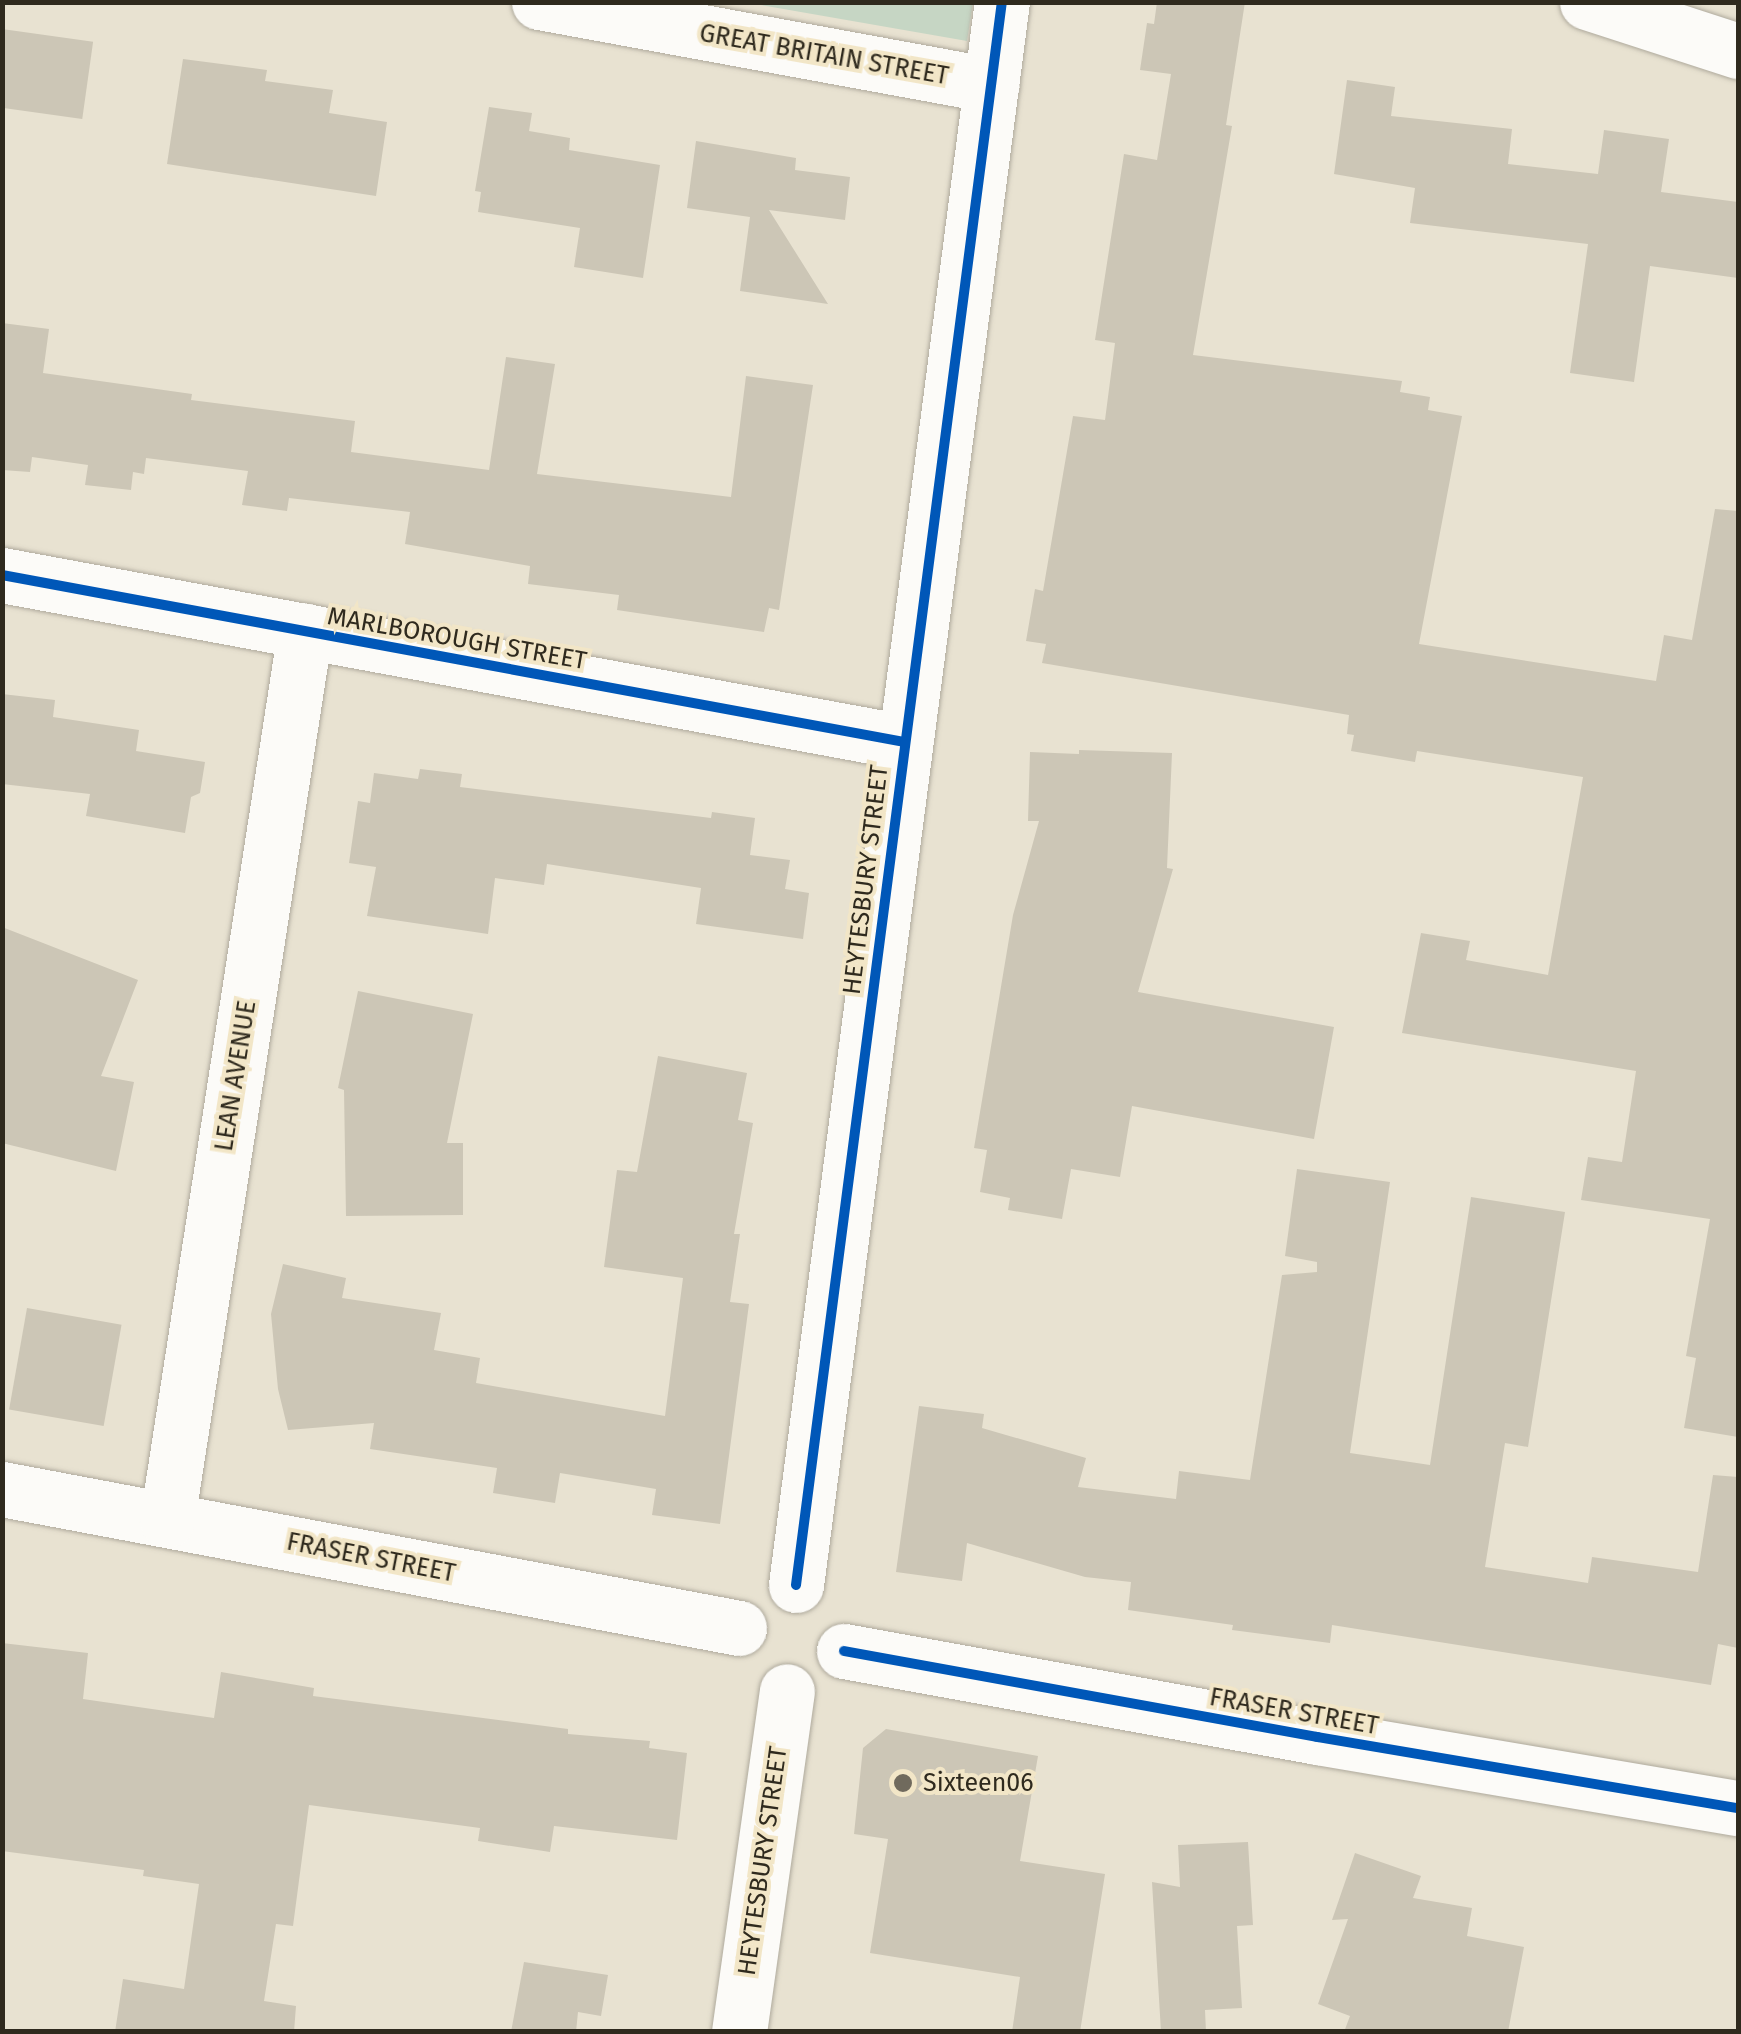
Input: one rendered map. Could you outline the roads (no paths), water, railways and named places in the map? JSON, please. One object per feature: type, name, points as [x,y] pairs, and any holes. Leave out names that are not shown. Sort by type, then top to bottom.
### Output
[{"type":"street","name":"GREAT BRITAIN STREET","points":[[539,2],[991,85]]},
{"type":"street","name":"HEYTESBURY STREET","points":[[796,1585],[1002,2]]},
{"type":"street","points":[[1587,2],[1738,51]]},
{"type":"street","name":"MARLBOROUGH STREET","points":[[2,575],[904,742]]},
{"type":"street","name":"LEAN AVENUE","points":[[167,1520],[305,631]]},
{"type":"street","name":"FRASER STREET","points":[[2,1490],[739,1628]]},
{"type":"street","points":[[796,1585],[829,1600],[845,1632],[844,1651],[838,1664],[816,1686],[788,1691],[755,1677],[738,1645],[739,1628],[754,1600],[766,1592],[796,1585]]},
{"type":"street","name":"FRASER STREET","points":[[844,1651],[1318,1738],[1738,1808]]},
{"type":"street","name":"HEYTESBURY STREET","points":[[739,2032],[788,1691]]},
{"type":"place","name":"Sixteen06","points":[[903,1783]]}]
